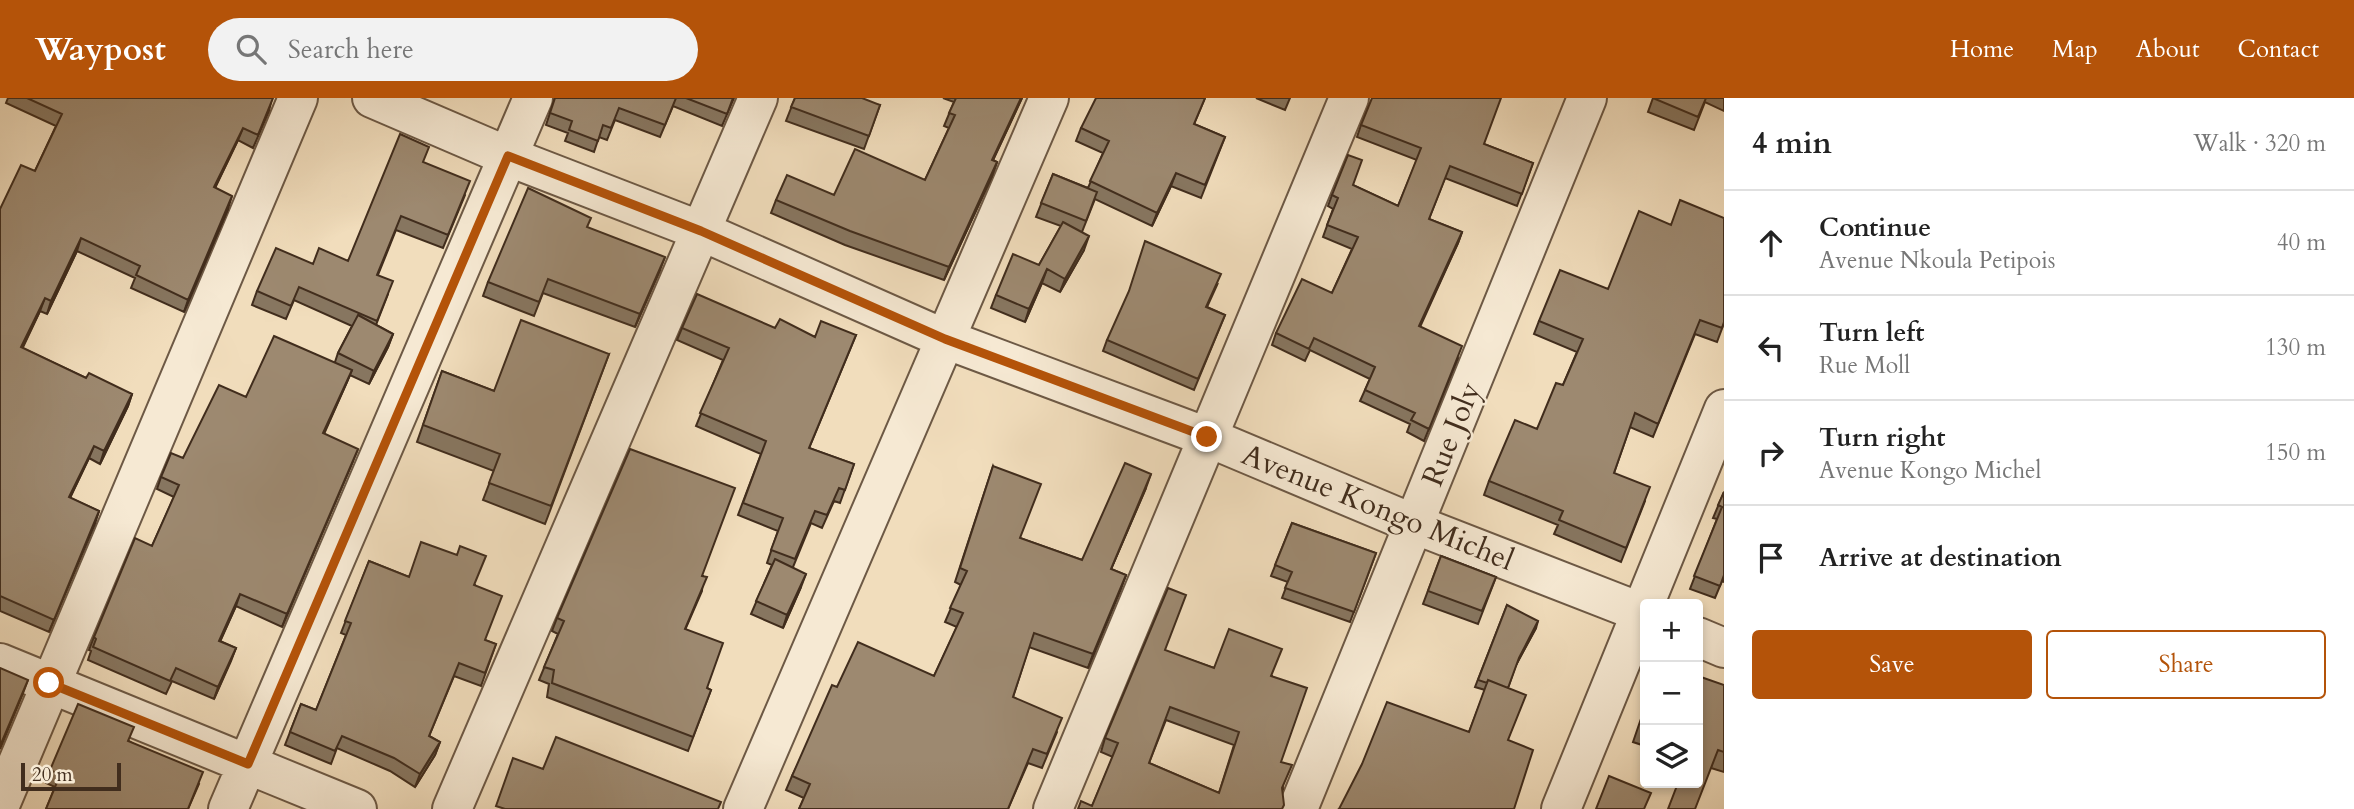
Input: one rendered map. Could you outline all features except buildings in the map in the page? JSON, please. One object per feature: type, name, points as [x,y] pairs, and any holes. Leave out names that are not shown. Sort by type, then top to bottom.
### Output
[{"type":"street","points":[[0,805],[49,683],[298,98]]},
{"type":"street","name":"Avenue Kongo Michel","points":[[372,98],[508,156],[701,231],[945,339],[1207,437],[1414,524],[1640,612]]},
{"type":"street","points":[[228,809],[533,98]]},
{"type":"street","points":[[452,809],[758,98]]},
{"type":"street","points":[[743,809],[1049,98]]},
{"type":"street","points":[[1053,809],[1349,98]]},
{"type":"street","name":"Rue Joly","points":[[1298,809],[1587,98]]},
{"type":"street","points":[[1649,599],[1724,409]]},
{"type":"street","points":[[1562,809],[1640,620]]},
{"type":"street","points":[[1703,639],[1724,648]]},
{"type":"street","points":[[0,663],[357,809]]},
{"type":"route","points":[[49,683],[248,764],[508,156],[701,231],[945,339],[1207,437]]}]
